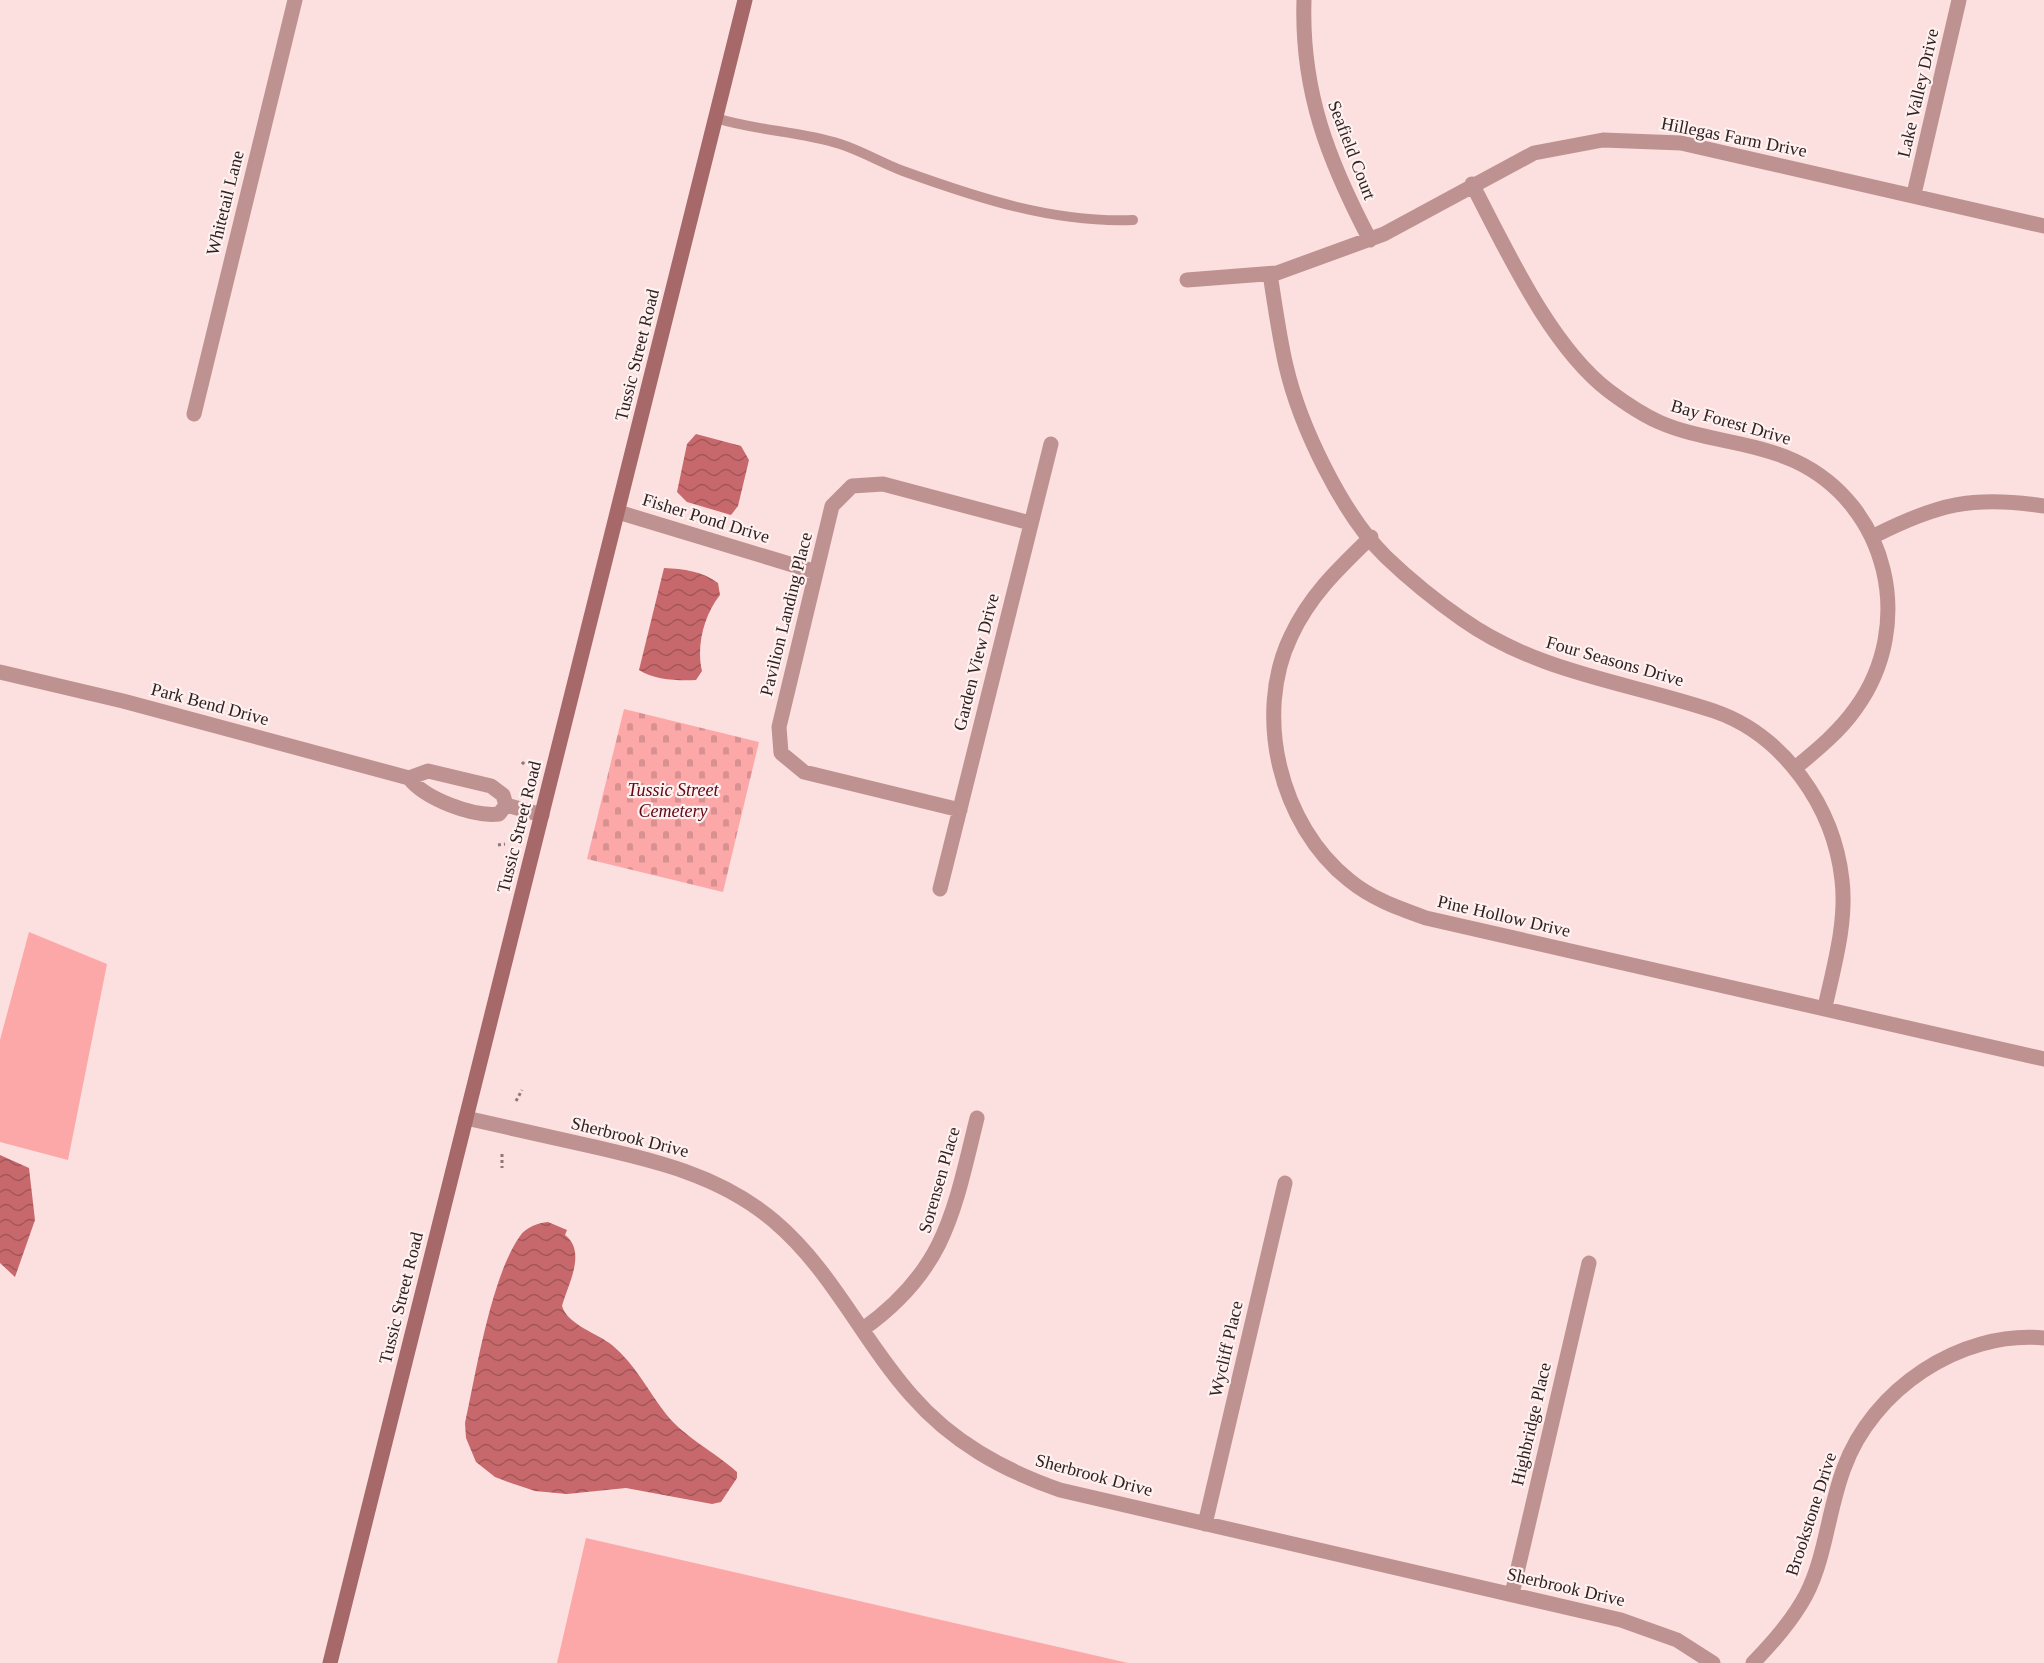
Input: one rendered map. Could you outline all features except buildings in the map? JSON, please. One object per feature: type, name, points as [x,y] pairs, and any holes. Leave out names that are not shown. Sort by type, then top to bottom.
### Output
[{"type":"main road","name":"Tussic Street Road","points":[[330,1663],[746,0]]},
{"type":"street","name":"Whitetail Lane","points":[[194,414],[295,0]]},
{"type":"street","name":"Seafield Court","points":[[1304,0],[1303,33],[1310,96],[1327,146],[1352,206],[1370,240]]},
{"type":"street","name":"Lake Valley Drive","points":[[1914,194],[1959,0]]},
{"type":"street","name":"Hillegas Farm Drive","points":[[1187,280],[1270,274],[1370,240],[1534,153],[1603,140],[1635,139],[1681,142],[1914,194],[2044,226]]},
{"type":"street","name":"Bay Forest Drive","points":[[1472,184],[1509,255],[1548,321],[1586,371],[1636,410],[1661,423],[1774,453],[1796,462],[1838,491],[1874,536],[1887,591],[1886,643],[1880,661],[1856,708],[1824,743],[1795,768]]},
{"type":"street","name":"Four Seasons Drive","points":[[1270,274],[1286,367],[1313,444],[1340,492],[1385,556],[1462,620],[1523,654],[1581,676],[1716,712],[1739,722],[1789,760],[1820,809],[1834,844],[1842,880],[1838,946],[1825,1007]]},
{"type":"street","name":"Garden View Drive","points":[[940,889],[1051,444]]},
{"type":"street","name":"Pavilion Landing Place","points":[[960,810],[804,772],[781,753],[779,727],[832,506],[852,486],[883,484],[1030,523]]},
{"type":"street","points":[[1874,536],[1905,520],[1952,504],[2004,500],[2044,506]]},
{"type":"street","name":"Fisher Pond Drive","points":[[618,512],[816,572]]},
{"type":"street","name":"Pine Hollow Drive","points":[[1371,537],[1320,586],[1306,606],[1290,638],[1275,692],[1276,754],[1292,807],[1326,858],[1367,893],[1394,907],[1426,918],[1825,1007],[2044,1059]]},
{"type":"street","name":"Park Bend Drive","points":[[0,672],[123,701],[409,778],[429,797],[487,815],[499,814],[506,805],[503,795],[491,786],[428,771],[409,778]]},
{"type":"street","points":[[506,805],[542,815]]},
{"type":"street","name":"Sherbrook Drive","points":[[466,1118],[657,1161],[713,1182],[773,1220],[822,1270],[911,1395],[933,1418],[967,1446],[1024,1477],[1060,1490],[1646,1627],[1677,1640],[1713,1663]]},
{"type":"street","name":"Sorensen Place","points":[[863,1329],[887,1312],[909,1291],[928,1267],[942,1241],[953,1213],[976,1118]]},
{"type":"street","name":"Wycliff Place","points":[[1205,1524],[1285,1183]]},
{"type":"street","name":"Highbridge Place","points":[[1512,1594],[1589,1263]]},
{"type":"street","name":"Brookstone Drive","points":[[1753,1663],[1790,1621],[1806,1594],[1818,1566],[1844,1466],[1858,1438],[1875,1414],[1897,1390],[1923,1371],[1948,1357],[1978,1345],[2007,1339],[2044,1338]]},
{"type":"lane","points":[[716,118],[738,125],[817,137],[844,145],[903,171],[1044,215],[1100,221],[1133,220]]},
{"type":"path","points":[[522,762],[526,766]]},
{"type":"path","points":[[498,845],[505,844]]},
{"type":"path","points":[[516,1101],[522,1090]]},
{"type":"path","points":[[502,1154],[502,1168]]},
{"type":"green space","name":"Tussic Street Cemetery","points":[[624,709],[759,742],[723,892],[587,859]]},
{"type":"green space","points":[[29,932],[107,964],[68,1160],[0,1142],[0,1040]]},
{"type":"green space","points":[[586,1538],[1128,1663],[557,1663]]},
{"type":"water","points":[[696,434],[741,446],[749,460],[738,506],[731,515],[687,502],[677,492],[687,444]]},
{"type":"water","points":[[664,568],[692,571],[718,583],[720,595],[714,603],[703,631],[700,651],[702,671],[696,680],[659,678],[639,670]]},
{"type":"water","points":[[0,1155],[29,1168],[35,1220],[15,1277],[0,1263]]},
{"type":"water","points":[[548,1222],[567,1230],[565,1235],[575,1250],[574,1269],[562,1306],[565,1313],[577,1324],[620,1352],[673,1422],[737,1472],[737,1478],[721,1502],[712,1504],[626,1488],[567,1494],[535,1491],[495,1477],[476,1462],[466,1438],[465,1423],[493,1300],[501,1275],[520,1236],[533,1226]]}]
